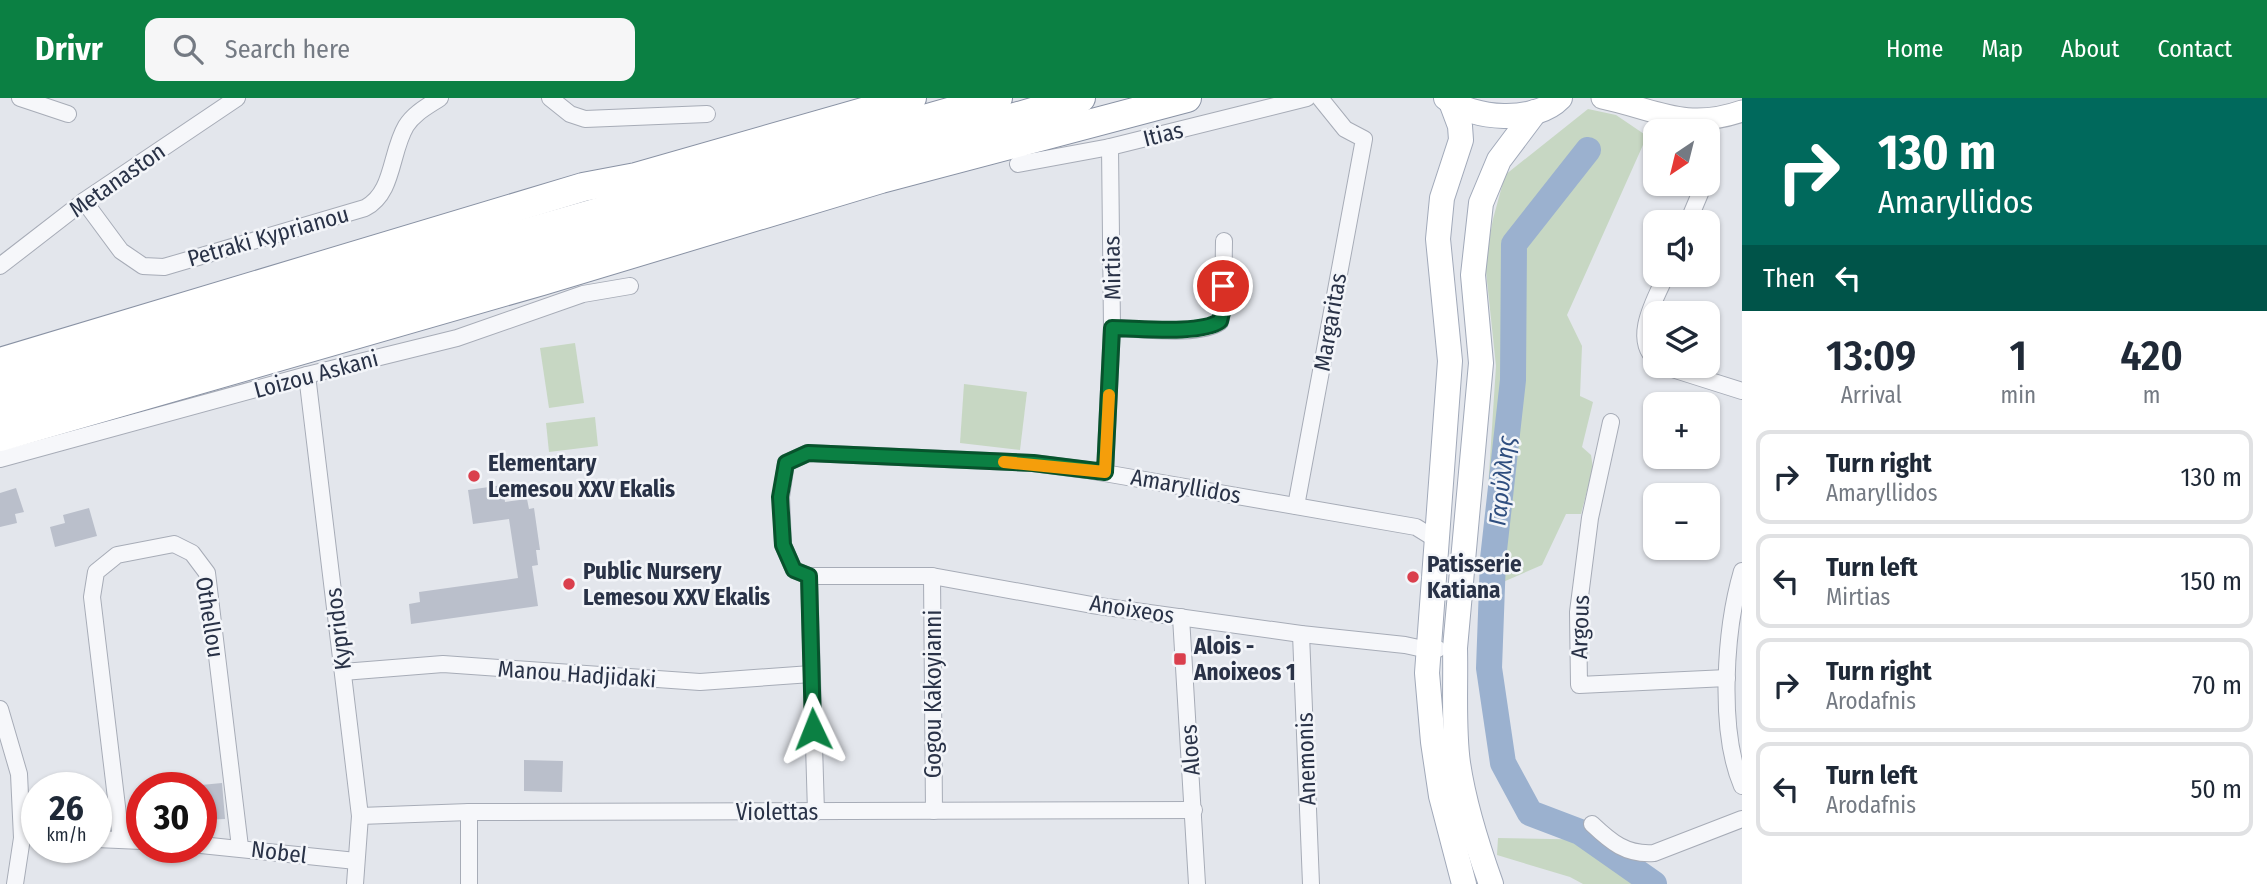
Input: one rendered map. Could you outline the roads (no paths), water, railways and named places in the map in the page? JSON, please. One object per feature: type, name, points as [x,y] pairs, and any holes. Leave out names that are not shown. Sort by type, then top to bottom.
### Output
[{"type":"highway","points":[[0,362],[583,187],[636,177],[912,98]]},
{"type":"highway","points":[[0,385],[325,289],[998,98]]},
{"type":"highway","points":[[0,410],[1081,98]]},
{"type":"highway","points":[[0,437],[542,281],[881,179],[1187,98]]},
{"type":"highway","points":[[325,289],[380,263],[583,187]]},
{"type":"highway","points":[[284,329],[542,281]]},
{"type":"main road","points":[[1602,98],[1657,115],[1703,120],[1742,111]]},
{"type":"main road","points":[[1639,98],[1657,115]]},
{"type":"main road","points":[[1449,100],[1479,114],[1507,116],[1556,103]]},
{"type":"main road","points":[[1449,100],[1460,126],[1461,140],[1443,198],[1438,239],[1450,361],[1432,527],[1427,673],[1441,796],[1464,884]]},
{"type":"main road","points":[[1491,884],[1475,841],[1458,762],[1455,648],[1481,363],[1473,275],[1481,203],[1499,160],[1556,103]]},
{"type":"street","points":[[20,98],[68,114]]},
{"type":"street","name":"Metanaston","points":[[0,266],[84,201],[237,98]]},
{"type":"street","points":[[417,104],[440,98]]},
{"type":"street","points":[[550,98],[570,114],[585,119],[707,114]]},
{"type":"street","name":"Itias","points":[[1018,164],[1110,147],[1307,98]]},
{"type":"street","name":"Margaritas","points":[[1296,506],[1364,139],[1345,129],[1320,98]]},
{"type":"street","name":"Petraki Kyprianou","points":[[84,201],[121,251],[143,266],[164,267],[365,208],[376,202],[384,192],[399,140],[417,104]]},
{"type":"street","name":"Mirtias","points":[[1105,472],[1112,328],[1110,147]]},
{"type":"street","points":[[1112,328],[1192,329],[1212,327],[1220,321],[1223,308],[1224,241]]},
{"type":"street","name":"Loizou Askani","points":[[0,459],[307,375],[457,338],[583,294],[630,286]]},
{"type":"street","name":"Kypridos","points":[[307,375],[360,816],[355,884]]},
{"type":"street","points":[[1701,378],[1742,391]]},
{"type":"street","name":"Argous","points":[[1611,422],[1590,518],[1578,612],[1579,685],[1727,678]]},
{"type":"street","name":"Amaryllidos","points":[[809,576],[794,570],[783,545],[780,497],[786,463],[808,453],[1033,463],[1105,472],[1432,527]]},
{"type":"street","name":"Othellou","points":[[121,840],[92,597],[96,572],[117,555],[174,544],[192,553],[207,573],[240,847]]},
{"type":"street","points":[[1742,571],[1729,635],[1727,678],[1727,722],[1737,775],[1742,786]]},
{"type":"street","points":[[809,576],[816,812]]},
{"type":"street","name":"Anoixeos","points":[[809,576],[932,576],[1093,605],[1301,634],[1428,650],[1455,648]]},
{"type":"street","name":"Gogou Kakoyianni","points":[[932,576],[934,811]]},
{"type":"street","name":"Aloes","points":[[1181,617],[1197,884]]},
{"type":"street","name":"Anemonis","points":[[1301,634],[1311,884]]},
{"type":"street","name":"Manou Hadjidaki","points":[[343,672],[443,664],[700,682],[811,674]]},
{"type":"street","points":[[0,709],[21,788]]},
{"type":"street","name":"Violettas","points":[[360,816],[469,812],[1194,810]]},
{"type":"street","points":[[468,884],[469,812]]},
{"type":"street","points":[[1592,824],[1611,841],[1627,851],[1639,854],[1654,853],[1742,819]]},
{"type":"street","points":[[112,840],[126,840]]},
{"type":"street","name":"Nobel","points":[[217,846],[356,861]]},
{"type":"street","points":[[15,884],[21,863]]},
{"type":"waterway","name":"Γαρύλλης","points":[[1588,150],[1514,244],[1513,380],[1493,559],[1489,668],[1503,763],[1530,813],[1580,832],[1654,884]]},
{"type":"place","name":"Elementary Lemesou XXV Ekalis","points":[[474,476]]},
{"type":"place","name":"Patisserie Katiana","points":[[1413,577]]},
{"type":"place","name":"Public Nursery Lemesou XXV Ekalis","points":[[569,584]]},
{"type":"place","name":"Alois - Anoixeos 1","points":[[1180,659]]}]
